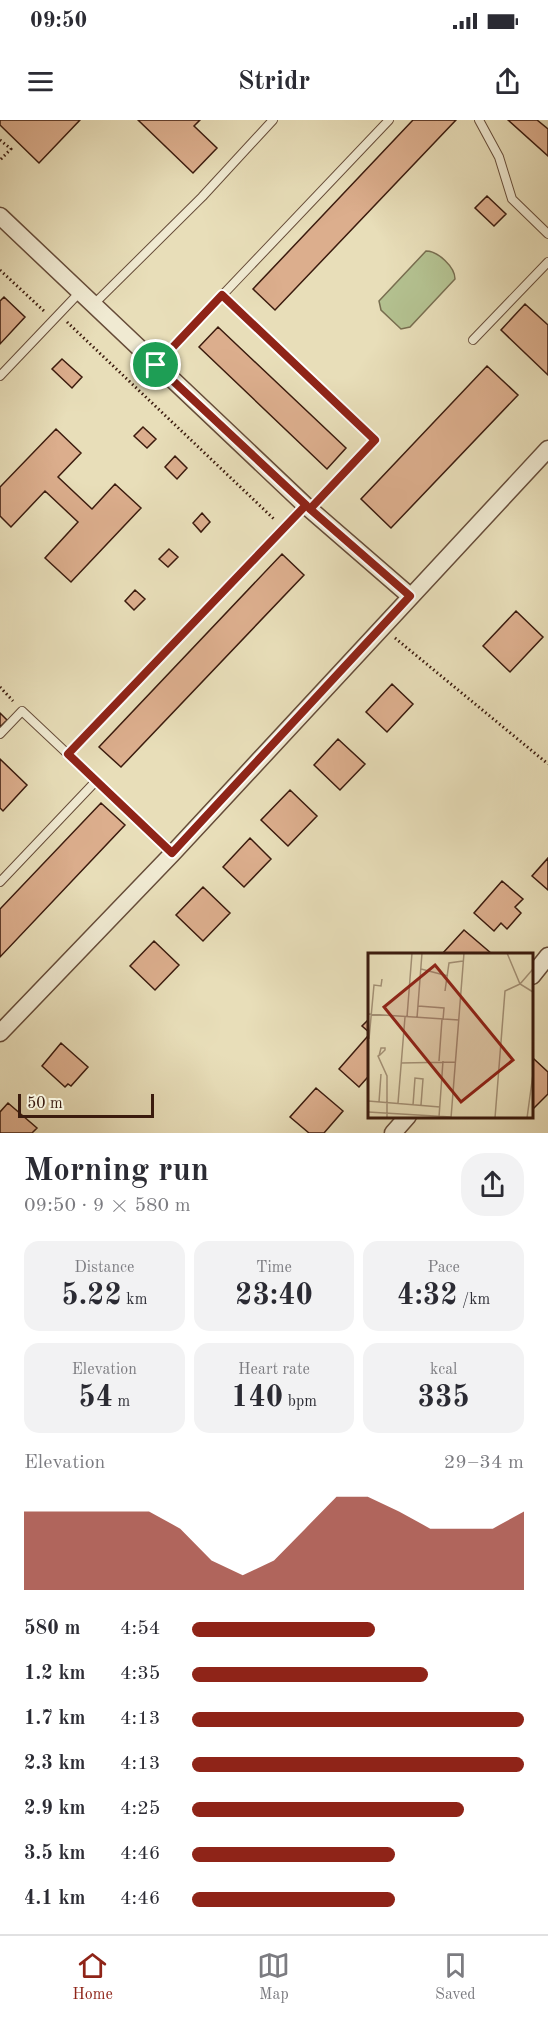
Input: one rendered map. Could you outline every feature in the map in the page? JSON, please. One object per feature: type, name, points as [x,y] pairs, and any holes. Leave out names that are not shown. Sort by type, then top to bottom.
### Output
[{"type":"street","points":[[0,216],[308,507],[410,596]]},
{"type":"street","points":[[0,1033],[172,853],[548,449]]},
{"type":"street","points":[[533,974],[548,956]]},
{"type":"street","points":[[393,1133],[406,1118]]},
{"type":"lane","points":[[94,304],[202,197],[273,120]]},
{"type":"lane","points":[[156,365],[389,120]]},
{"type":"lane","points":[[480,120],[499,158],[512,199],[548,234]]},
{"type":"lane","points":[[473,340],[548,262]]},
{"type":"lane","points":[[0,376],[80,292]]},
{"type":"lane","points":[[68,754],[284,528],[375,440],[222,295]]},
{"type":"lane","points":[[0,734],[22,711],[172,853]]},
{"type":"lane","points":[[0,882],[96,781]]},
{"type":"path","points":[[0,140],[10,150],[0,160]]},
{"type":"path","points":[[0,270],[56,317],[284,528]]},
{"type":"path","points":[[382,627],[548,765]]},
{"type":"path","points":[[0,687],[22,711]]},
{"type":"green space","points":[[426,251],[445,260],[455,279],[410,327],[401,329],[381,310],[379,301]]},
{"type":"building","points":[[0,120],[80,120],[39,163],[0,125]]},
{"type":"building","points":[[138,120],[200,120],[194,126],[217,148],[193,173]]},
{"type":"building","points":[[413,120],[456,120],[275,310],[253,289]]},
{"type":"building","points":[[508,120],[537,120],[548,129],[548,156]]},
{"type":"building","points":[[487,196],[506,214],[494,226],[475,208]]},
{"type":"building","points":[[4,297],[25,317],[0,344],[0,301]]},
{"type":"building","points":[[525,304],[548,325],[548,375],[501,330]]},
{"type":"building","points":[[218,327],[346,448],[327,469],[199,347]]},
{"type":"building","points":[[62,359],[82,377],[72,388],[52,369]]},
{"type":"building","points":[[487,366],[518,395],[391,528],[361,499]]},
{"type":"building","points":[[143,427],[156,439],[147,448],[134,436]]},
{"type":"building","points":[[56,429],[81,453],[58,477],[92,509],[115,484],[141,508],[71,582],[45,558],[78,522],[45,491],[11,527],[0,516],[0,487]]},
{"type":"building","points":[[175,456],[187,468],[177,479],[165,467]]},
{"type":"building","points":[[202,513],[210,522],[201,532],[193,523]]},
{"type":"building","points":[[169,549],[178,557],[168,567],[159,559]]},
{"type":"building","points":[[282,554],[304,575],[121,767],[99,747]]},
{"type":"building","points":[[135,590],[145,599],[134,610],[125,601]]},
{"type":"building","points":[[516,611],[543,637],[510,672],[483,646]]},
{"type":"building","points":[[392,684],[413,704],[387,732],[366,712]]},
{"type":"building","points":[[0,713],[7,720],[0,727]]},
{"type":"building","points":[[338,739],[365,764],[340,790],[314,765]]},
{"type":"building","points":[[0,759],[27,785],[3,811],[0,808]]},
{"type":"building","points":[[290,790],[317,816],[288,846],[261,820]]},
{"type":"building","points":[[101,803],[125,825],[0,957],[0,909]]},
{"type":"building","points":[[250,838],[271,859],[244,887],[223,867]]},
{"type":"building","points":[[548,858],[548,890],[532,876]]},
{"type":"building","points":[[502,881],[523,899],[515,907],[521,913],[507,929],[501,923],[494,931],[474,913]]},
{"type":"building","points":[[203,887],[230,913],[203,941],[176,915]]},
{"type":"building","points":[[464,930],[491,953],[443,953]]},
{"type":"building","points":[[154,941],[179,965],[155,990],[130,966]]},
{"type":"building","points":[[368,1020],[368,1031],[362,1026]]},
{"type":"building","points":[[368,1038],[368,1079],[359,1087],[339,1069]]},
{"type":"building","points":[[61,1043],[88,1067],[71,1086],[68,1084],[65,1087],[42,1066]]},
{"type":"building","points":[[533,1060],[548,1072],[548,1094],[533,1109]]},
{"type":"building","points":[[316,1088],[343,1111],[324,1133],[309,1133],[290,1117]]},
{"type":"building","points":[[8,1103],[37,1128],[32,1133],[0,1133],[0,1112]]},
{"type":"route","points":[[222,295],[375,440],[310,509],[410,596],[172,853],[68,754],[306,505],[156,365],[222,295]]}]
